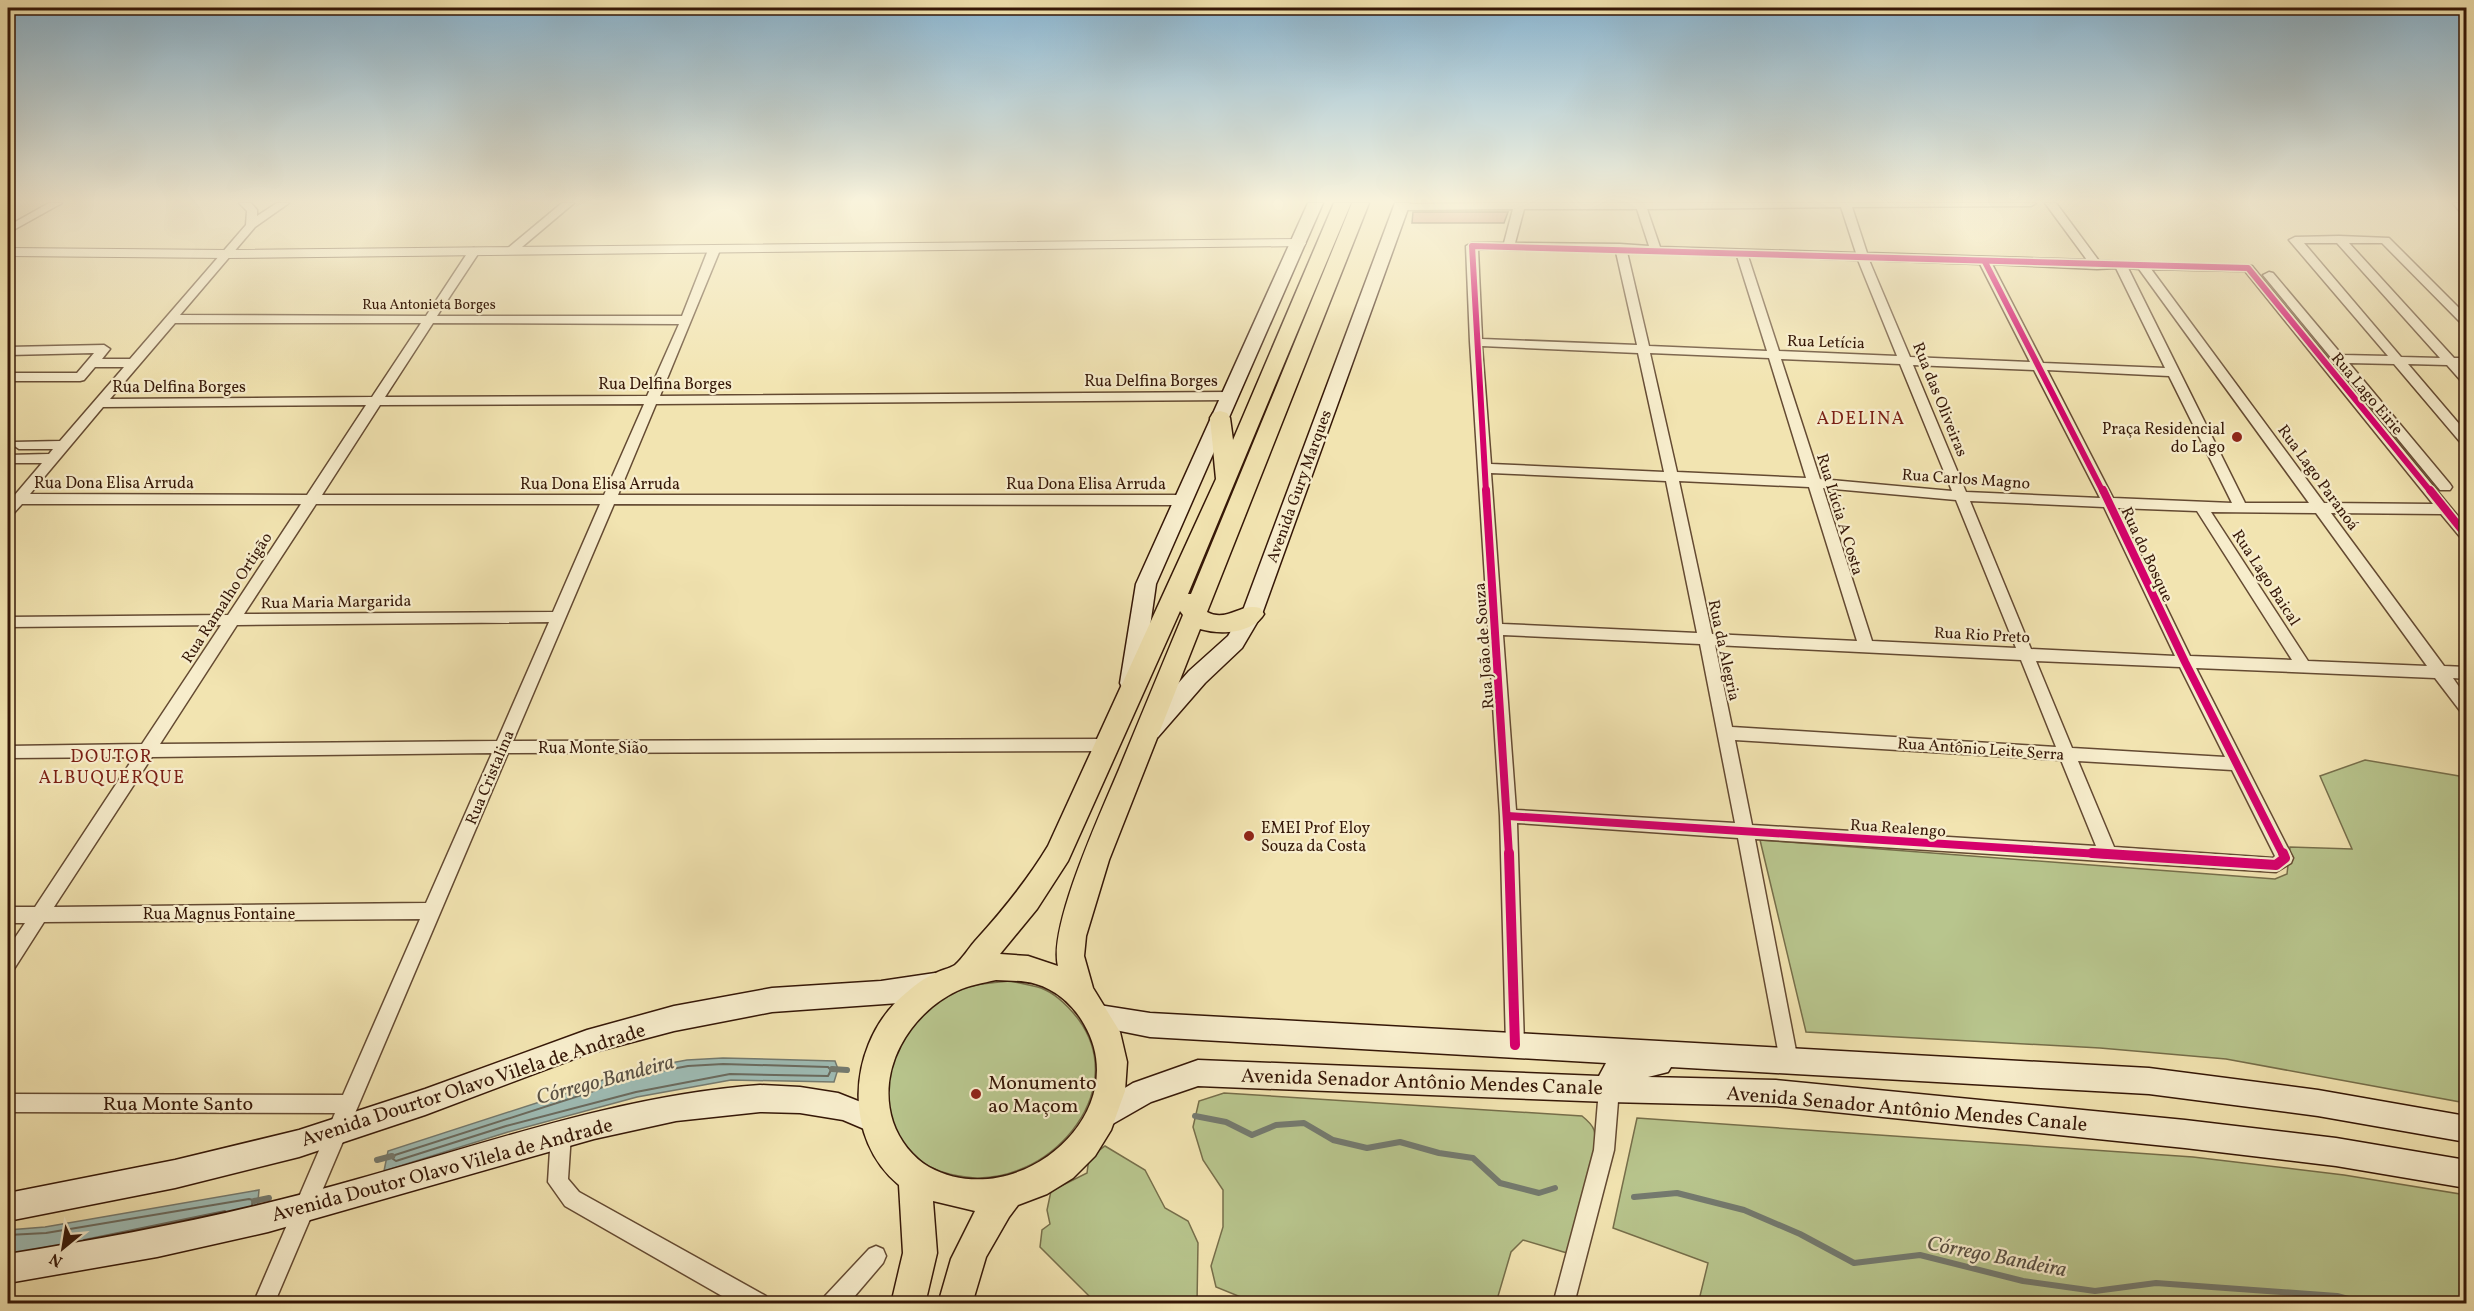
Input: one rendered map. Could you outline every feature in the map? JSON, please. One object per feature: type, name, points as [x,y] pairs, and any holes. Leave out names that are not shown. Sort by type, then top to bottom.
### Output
[{"type":"main road","points":[[1128,699],[1146,584],[1289,264]]},
{"type":"main road","points":[[953,979],[1049,869],[1200,542],[1317,264]]},
{"type":"main road","name":"Avenida Gury Marques","points":[[953,979],[908,1009],[884,1042],[873,1082],[876,1121],[890,1153],[915,1177],[943,1190],[976,1196],[1007,1193],[1031,1185],[1053,1173],[1073,1157],[1090,1138],[1102,1117],[1111,1091],[1113,1065],[1109,1040],[1090,1006],[1070,958],[1072,936],[1095,860],[1336,264]]},
{"type":"main road","name":"Avenida Gury Marques","points":[[1144,738],[1197,677],[1235,642],[1252,614],[1380,264]]},
{"type":"main road","points":[[1220,418],[1226,478]]},
{"type":"main road","points":[[1200,542],[1186,596],[1194,616],[1205,622],[1227,625],[1252,614]]},
{"type":"main road","points":[[953,979],[996,967],[1027,969],[1056,978],[1090,1006]]},
{"type":"main road","name":"Avenida Dourtor Olavo Vilela de Andrade","points":[[8,1207],[98,1190],[236,1159],[336,1132],[633,1029],[737,1006],[792,998],[903,993],[953,979]]},
{"type":"main road","name":"Avenida Senador Antônio Mendes Canale","points":[[1090,1006],[1150,1025],[2149,1081],[2318,1103],[2466,1129]]},
{"type":"main road","points":[[1609,1089],[1612,1076],[1618,1068],[1661,1063],[1688,1056]]},
{"type":"main road","points":[[1776,1093],[1791,1086],[1793,1080],[1789,1061]]},
{"type":"main road","name":"Avenida Senador Antônio Mendes Canale","points":[[1102,1117],[1143,1092],[1198,1073],[1776,1093],[2290,1146],[2466,1174]]},
{"type":"main road","name":"Avenida Doutor Olavo Vilela de Andrade","points":[[8,1269],[214,1230],[303,1208],[561,1134],[659,1110],[696,1104],[763,1099],[802,1100],[839,1106],[876,1121]]},
{"type":"main road","points":[[908,1304],[920,1253],[915,1177]]},
{"type":"main road","points":[[955,1304],[967,1260],[979,1236],[1007,1193]]},
{"type":"street","points":[[8,511],[218,264]]},
{"type":"street","name":"Rua Ramalho Ortigão","points":[[8,963],[465,264]]},
{"type":"street","name":"Rua Cristalina","points":[[263,1304],[708,264]]},
{"type":"street","name":"Rua João de Souza","points":[[1473,264],[1508,816],[1515,1045]]},
{"type":"street","name":"Rua da Alegria","points":[[1624,264],[1725,733],[1789,1061]]},
{"type":"street","name":"Rua Lúcia A Costa","points":[[1746,264],[1866,647]]},
{"type":"street","name":"Rua das Oliveiras","points":[[1866,264],[2108,854]]},
{"type":"street","name":"Rua do Bosque","points":[[1986,264],[2109,503],[2185,662],[2285,858]]},
{"type":"street","points":[[2046,264],[2143,266]]},
{"type":"street","points":[[2316,264],[2466,440]]},
{"type":"street","points":[[2361,264],[2466,379]]},
{"type":"street","points":[[2409,264],[2466,321]]},
{"type":"street","name":"Rua Lago Baical","points":[[2121,266],[2240,506]]},
{"type":"street","name":"Rua Lago Eirie","points":[[2143,266],[2248,268],[2466,535]]},
{"type":"street","name":"Rua Lago Paranoá","points":[[2143,266],[2466,708]]},
{"type":"street","points":[[2269,275],[2445,487]]},
{"type":"street","name":"Rua Antonieta Borges","points":[[172,319],[686,320]]},
{"type":"street","name":"Rua Letícia","points":[[1476,342],[2174,372]]},
{"type":"street","points":[[8,351],[104,350],[81,377],[8,377]]},
{"type":"street","points":[[96,359],[138,359]]},
{"type":"street","points":[[2339,359],[2466,362]]},
{"type":"street","name":"Rua Delfina Borges","points":[[100,403],[1230,396]]},
{"type":"street","points":[[53,459],[8,459],[13,442],[64,445]]},
{"type":"street","name":"Rua Carlos Magno","points":[[1484,468],[1815,483],[1961,496],[2201,507],[2446,509]]},
{"type":"street","name":"Rua Dona Elisa Arruda","points":[[18,499],[1183,500]]},
{"type":"street","name":"Rua Lago Baical","points":[[2201,507],[2304,667]]},
{"type":"street","name":"Rua Maria Margarida","points":[[8,622],[558,617]]},
{"type":"street","name":"Rua Rio Preto","points":[[1495,629],[2466,673]]},
{"type":"street","name":"Rua Antônio Leite Serra","points":[[1725,733],[2238,764]]},
{"type":"street","name":"Rua Monte Sião","points":[[8,752],[501,747],[1106,745]]},
{"type":"street","name":"Rua Realengo","points":[[1508,816],[2276,864],[2285,858]]},
{"type":"street","name":"Rua Magnus Fontaine","points":[[8,915],[431,911]]},
{"type":"street","points":[[1563,1304],[1604,1150],[1609,1089]]},
{"type":"street","name":"Rua Monte Santo","points":[[8,1103],[348,1104]]},
{"type":"street","points":[[561,1134],[558,1182],[572,1199],[758,1304]]},
{"type":"street","points":[[833,1304],[876,1256]]},
{"type":"green space","points":[[2365,760],[2459,776],[2466,788],[2466,1103],[2226,1059],[2100,1048],[1806,1032],[1760,840],[2275,879],[2287,874],[2290,847],[2352,849],[2320,776]]},
{"type":"green space","points":[[1010,981],[1047,991],[1062,1001],[1079,1020],[1093,1048],[1095,1077],[1088,1105],[1072,1130],[1051,1152],[1025,1168],[996,1176],[966,1177],[940,1171],[922,1162],[905,1145],[898,1137],[890,1118],[886,1098],[893,1058],[913,1023],[944,996],[968,987]]},
{"type":"green space","points":[[1224,1093],[1582,1116],[1593,1128],[1595,1140],[1590,1171],[1567,1253],[1523,1240],[1511,1252],[1496,1303],[1289,1304],[1248,1300],[1216,1287],[1211,1266],[1223,1227],[1223,1190],[1203,1160],[1193,1127],[1199,1101]]},
{"type":"green space","points":[[1637,1118],[2193,1157],[2344,1175],[2466,1195],[2466,1303],[1706,1303],[1699,1300],[1708,1263],[1613,1228]]},
{"type":"green space","points":[[1105,1146],[1145,1170],[1165,1208],[1188,1221],[1198,1243],[1197,1303],[1100,1303],[1090,1297],[1040,1247],[1042,1230],[1050,1224],[1047,1210],[1051,1191],[1087,1173],[1089,1158]]},
{"type":"water","name":"Córrego Bandeira","points":[[723,1058],[835,1061],[838,1069],[834,1082],[731,1080],[637,1097],[508,1132],[384,1171],[388,1151],[589,1086],[621,1072],[687,1060]]},
{"type":"water","points":[[259,1190],[257,1212],[8,1265],[8,1230],[45,1227]]},
{"type":"waterway","name":"Córrego Bandeira","points":[[832,1069],[847,1070]]},
{"type":"waterway","name":"Córrego Bandeira","points":[[1195,1116],[1226,1122],[1252,1135],[1276,1125],[1304,1123],[1333,1140],[1367,1148],[1400,1142],[1439,1153],[1473,1158],[1500,1183],[1539,1193],[1555,1188]]},
{"type":"waterway","name":"Córrego Bandeira","points":[[377,1160],[392,1156]]},
{"type":"waterway","name":"Córrego Bandeira","points":[[1634,1197],[1677,1193],[1744,1210],[1800,1234],[1854,1263],[1920,1255],[2023,1281],[2095,1291],[2156,1283],[2337,1296],[2367,1304]]},
{"type":"waterway","name":"Córrego Bandeira","points":[[254,1201],[269,1198]]},
{"type":"cycle path","points":[[1473,264],[1508,816],[1515,1045]]},
{"type":"cycle path","points":[[1508,816],[2276,865],[2285,858],[2185,662],[2109,503],[1986,264]]},
{"type":"cycle path","points":[[2100,264],[2248,268],[2466,535]]},
{"type":"place","name":"Praça Residencial do Lago","points":[[2237,437]]},
{"type":"place","name":"EMEI Prof Eloy Souza da Costa","points":[[1249,836]]},
{"type":"place","name":"Monumento ao Maçom","points":[[976,1094]]},
{"type":"district","name":"ADELINA","points":[[1861,418]]},
{"type":"district","name":"DOUTOR ALBUQUERQUE","points":[[112,766]]}]
